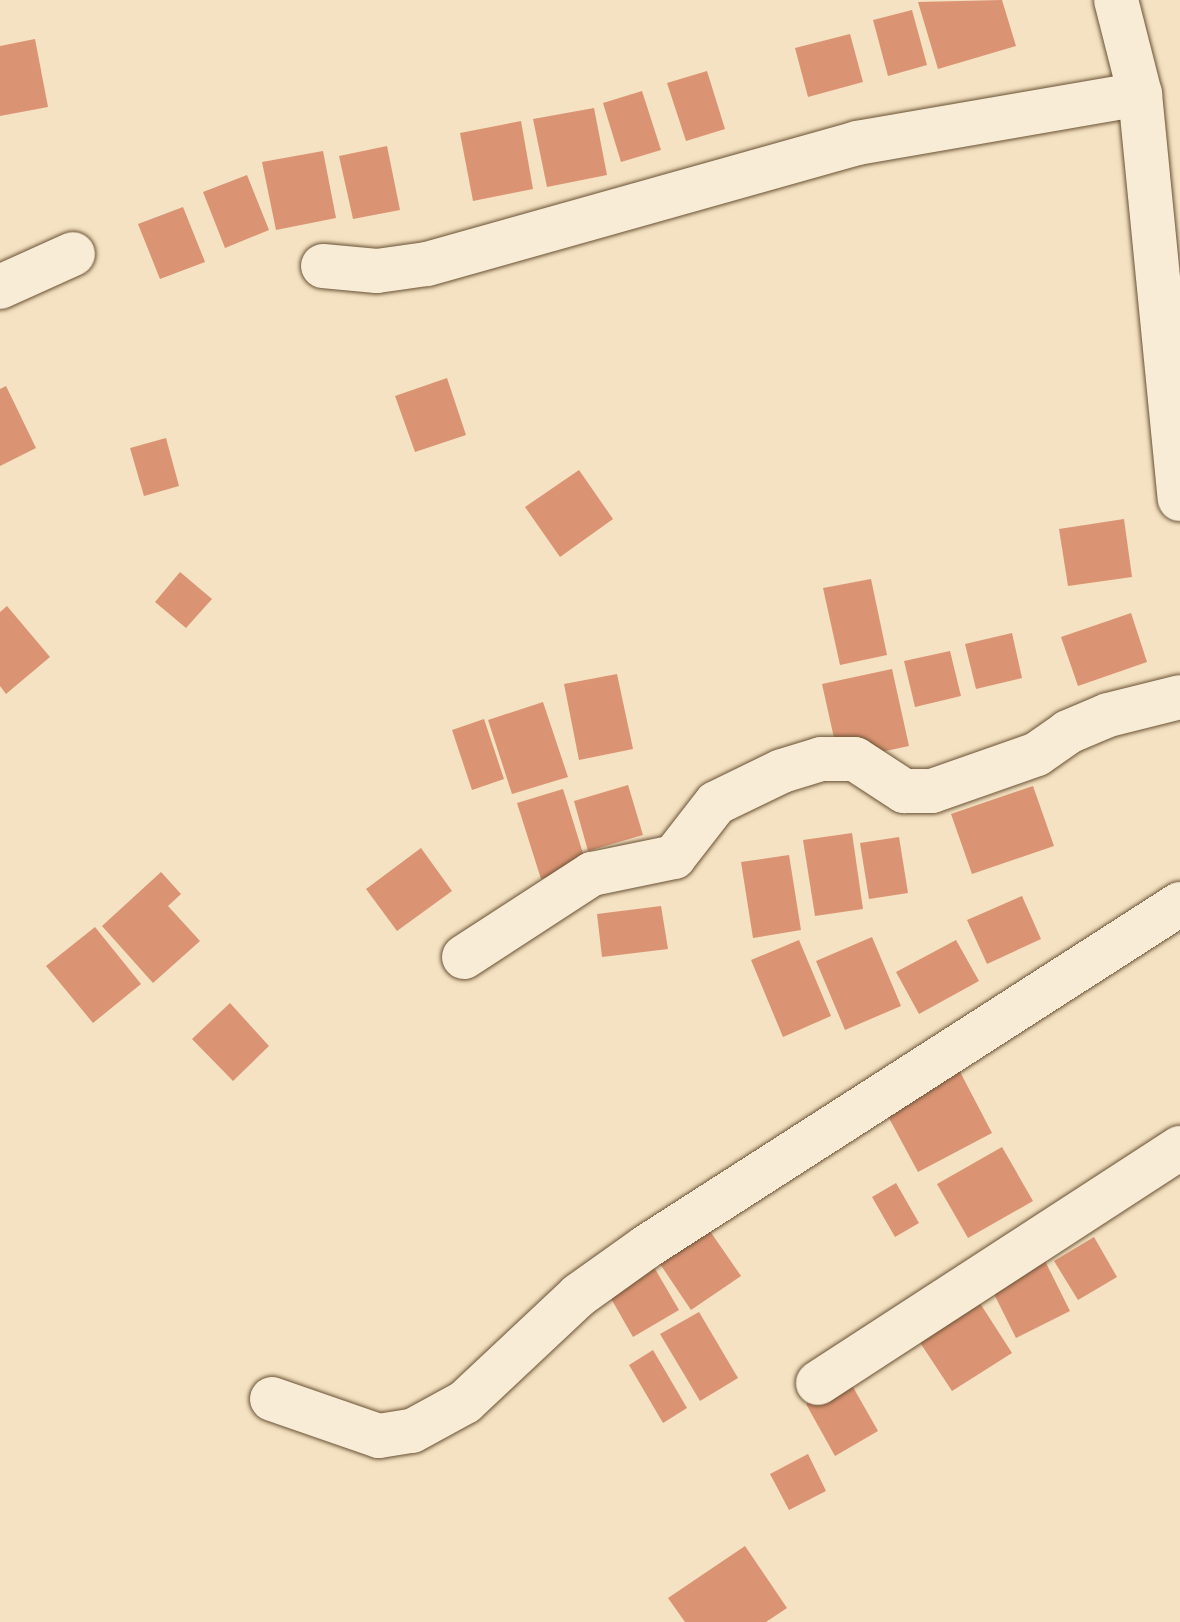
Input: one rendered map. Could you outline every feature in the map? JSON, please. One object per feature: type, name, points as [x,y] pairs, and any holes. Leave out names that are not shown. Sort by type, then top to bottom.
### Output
[{"type":"street","points":[[1116,0],[1140,94],[1180,499]]},
{"type":"street","points":[[323,266],[377,271],[427,264],[857,143],[1140,94]]},
{"type":"street","points":[[0,287],[73,254]]},
{"type":"street","points":[[464,957],[592,874],[674,857],[716,803],[782,771],[821,759],[855,759],[884,773],[904,791],[932,791],[1037,754],[1068,732],[1108,715],[1180,697]]},
{"type":"street","points":[[272,1399],[379,1436],[412,1431],[465,1402],[579,1295],[646,1247],[1180,904]]},
{"type":"street","points":[[818,1383],[1180,1148]]},
{"type":"building","points":[[1002,0],[1016,46],[938,69],[918,2]]},
{"type":"building","points":[[912,10],[927,65],[888,76],[873,20]]},
{"type":"building","points":[[850,34],[863,82],[808,97],[795,48]]},
{"type":"building","points":[[35,39],[48,107],[0,116],[0,46]]},
{"type":"building","points":[[707,71],[725,129],[686,141],[667,83]]},
{"type":"building","points":[[642,91],[661,150],[621,162],[603,103]]},
{"type":"building","points":[[594,108],[607,175],[547,187],[533,119]]},
{"type":"building","points":[[521,121],[533,189],[473,201],[460,133]]},
{"type":"building","points":[[387,146],[400,210],[353,219],[339,156]]},
{"type":"building","points":[[323,151],[336,218],[276,230],[262,162]]},
{"type":"building","points":[[247,175],[269,230],[225,248],[203,192]]},
{"type":"building","points":[[183,207],[205,262],[160,279],[138,224]]},
{"type":"building","points":[[447,378],[466,435],[415,452],[395,396]]},
{"type":"building","points":[[6,386],[36,448],[0,466],[0,389]]},
{"type":"building","points":[[166,438],[179,486],[144,496],[130,448]]},
{"type":"building","points":[[579,470],[613,519],[560,557],[525,507]]},
{"type":"building","points":[[1124,519],[1132,577],[1068,586],[1059,529]]},
{"type":"building","points":[[180,572],[212,599],[186,628],[155,602]]},
{"type":"building","points":[[871,579],[887,655],[840,665],[823,588]]},
{"type":"building","points":[[7,606],[50,657],[6,694],[0,686],[0,612]]},
{"type":"building","points":[[1131,613],[1147,662],[1078,686],[1061,637]]},
{"type":"building","points":[[1012,633],[1022,678],[976,689],[965,644]]},
{"type":"building","points":[[950,651],[961,696],[915,707],[904,661]]},
{"type":"building","points":[[892,669],[909,746],[862,756],[836,747],[822,684]]},
{"type":"building","points":[[617,674],[633,749],[579,760],[564,684]]},
{"type":"building","points":[[543,702],[568,777],[512,794],[488,720]]},
{"type":"building","points":[[484,719],[504,779],[472,790],[452,730]]},
{"type":"building","points":[[628,785],[643,835],[588,851],[574,801]]},
{"type":"building","points":[[1033,786],[1054,846],[972,874],[951,814]]},
{"type":"building","points":[[563,789],[587,866],[541,879],[517,803]]},
{"type":"building","points":[[852,833],[863,909],[815,916],[803,840]]},
{"type":"building","points":[[899,837],[908,893],[869,899],[860,843]]},
{"type":"building","points":[[421,848],[452,891],[397,931],[366,889]]},
{"type":"building","points":[[789,855],[801,930],[753,938],[741,862]]},
{"type":"building","points":[[161,872],[181,894],[168,906],[200,941],[153,983],[102,926]]},
{"type":"building","points":[[1022,896],[1041,939],[987,964],[967,920]]},
{"type":"building","points":[[661,906],[668,949],[602,957],[597,914]]},
{"type":"building","points":[[95,927],[141,984],[93,1023],[46,966]]},
{"type":"building","points":[[872,937],[901,1006],[845,1030],[816,961]]},
{"type":"building","points":[[799,940],[831,1016],[783,1037],[751,960]]},
{"type":"building","points":[[956,940],[979,981],[919,1014],[896,972]]},
{"type":"building","points":[[230,1003],[269,1046],[233,1081],[192,1039]]},
{"type":"building","points":[[958,1068],[992,1133],[918,1172],[883,1107]]},
{"type":"building","points":[[1002,1147],[1033,1201],[968,1238],[937,1184]]},
{"type":"building","points":[[896,1183],[919,1223],[895,1237],[872,1197]]},
{"type":"building","points":[[703,1221],[741,1276],[691,1310],[654,1255]]},
{"type":"building","points":[[1094,1237],[1117,1277],[1078,1300],[1054,1261]]},
{"type":"building","points":[[1045,1261],[1070,1311],[1016,1338],[991,1288]]},
{"type":"building","points":[[651,1262],[679,1310],[633,1337],[605,1288]]},
{"type":"building","points":[[976,1297],[1012,1353],[952,1391],[915,1335]]},
{"type":"building","points":[[699,1312],[738,1378],[700,1401],[660,1334]]},
{"type":"building","points":[[653,1350],[687,1408],[663,1423],[629,1365]]},
{"type":"building","points":[[849,1380],[878,1431],[835,1456],[806,1404]]},
{"type":"building","points":[[808,1454],[826,1491],[789,1510],[770,1474]]},
{"type":"building","points":[[745,1546],[787,1608],[766,1622],[685,1622],[668,1598]]}]
